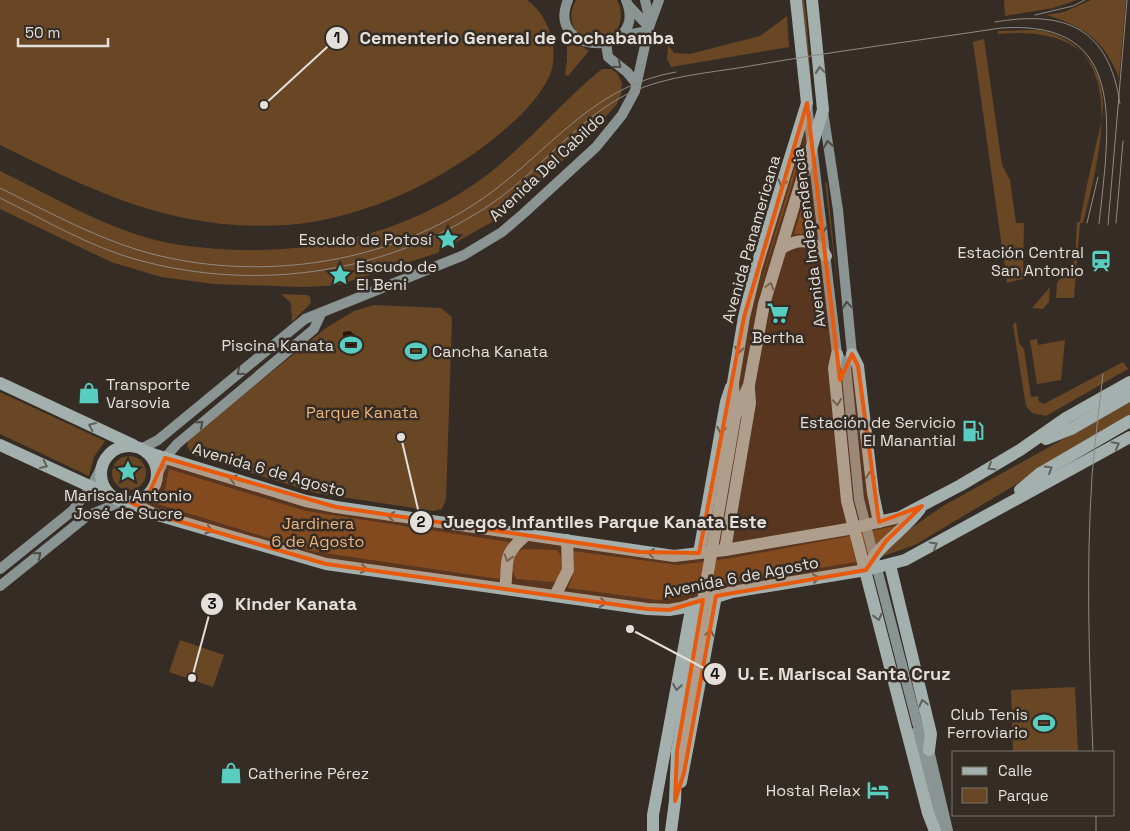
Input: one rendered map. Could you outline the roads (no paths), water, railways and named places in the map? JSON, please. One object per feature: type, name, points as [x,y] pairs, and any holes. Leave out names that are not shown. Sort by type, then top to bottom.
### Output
[{"type":"main road","points":[[796,0],[807,103]]},
{"type":"main road","points":[[812,0],[823,110]]},
{"type":"main road","name":"Avenida Panamericana","points":[[670,831],[675,801],[677,751],[723,489],[734,416],[733,383],[744,317],[756,268],[807,103]]},
{"type":"main road","name":"Avenida Panamericana","points":[[734,416],[749,385],[764,304],[823,110]]},
{"type":"main road","points":[[782,248],[792,242],[803,240],[814,243],[826,256]]},
{"type":"main road","points":[[837,354],[834,368],[847,501],[928,813],[936,831]]},
{"type":"main road","points":[[852,354],[858,366],[872,493],[879,522]]},
{"type":"main road","name":"Avenida 6 de Agosto","points":[[0,382],[141,449],[165,458],[328,506],[674,556],[725,550],[900,517],[1020,450],[1066,418],[1130,382]]},
{"type":"main road","points":[[699,553],[726,402],[733,383]]},
{"type":"main road","points":[[725,550],[750,403],[749,385]]},
{"type":"main road","name":"Avenida 6 de Agosto","points":[[1020,450],[1071,428],[1130,395]]},
{"type":"main road","name":"Avenida 6 de Agosto","points":[[996,509],[1039,474],[1130,421]]},
{"type":"main road","name":"Avenida 6 de Agosto","points":[[0,445],[154,514],[326,564],[647,609],[669,610],[716,596],[890,565],[922,552],[996,509],[1130,437]]},
{"type":"main road","points":[[118,448],[141,449],[153,459],[157,476],[155,486],[142,499],[122,500],[104,487],[101,478],[104,462],[118,448]]},
{"type":"main road","points":[[866,570],[871,560],[886,541],[912,520],[922,506]]},
{"type":"main road","points":[[505,589],[505,562],[508,554],[526,534]]},
{"type":"main road","points":[[555,596],[568,570],[567,540]]},
{"type":"main road","points":[[890,565],[931,734],[929,750]]},
{"type":"main road","points":[[675,801],[684,773],[716,596]]},
{"type":"main road","points":[[655,831],[654,815],[692,604]]},
{"type":"main road","name":"Avenida Panamericana","points":[[655,831],[662,817],[670,770],[677,751]]},
{"type":"street","points":[[568,0],[565,19],[572,33],[584,42],[606,44],[620,36],[649,26]]},
{"type":"street","points":[[645,0],[649,26]]},
{"type":"street","name":"Avenida Del Cabildo","points":[[141,449],[158,440],[305,319],[321,314],[355,297],[414,277],[464,255],[502,232],[608,134],[629,104],[636,83],[649,26],[658,0]]},
{"type":"street","points":[[620,36],[628,22],[627,3]]},
{"type":"street","points":[[627,3],[649,26]]},
{"type":"street","points":[[606,44],[608,57],[627,72],[636,83]]},
{"type":"street","name":"Avenida Independencia","points":[[807,103],[837,354],[846,367],[859,499],[917,723],[929,750],[948,831]]},
{"type":"street","name":"Avenida Independencia","points":[[823,110],[838,210],[852,354]]},
{"type":"street","points":[[157,476],[165,458],[177,444],[314,329],[321,314]]},
{"type":"street","points":[[846,367],[852,354]]},
{"type":"street","points":[[0,570],[72,511],[91,487],[104,462]]},
{"type":"street","points":[[0,586],[87,516],[122,500]]},
{"type":"street","name":"Avenida Independencia","points":[[917,723],[916,734],[937,819],[936,831]]},
{"type":"tram line","points":[[1035,15],[1073,6],[1085,0]]},
{"type":"tram line","points":[[1108,225],[1127,0]]},
{"type":"tram line","points":[[995,22],[1043,19],[1063,23],[1080,30],[1094,41],[1106,57],[1114,78],[1120,104]]},
{"type":"tram line","points":[[0,198],[85,240],[120,255],[138,260],[184,270],[230,275],[277,275],[323,270],[368,260],[412,246],[454,226],[494,202],[511,189],[598,113],[616,100],[647,86],[674,78],[702,73],[1001,28],[1043,30],[1072,41],[1091,61],[1102,87],[1106,117],[1106,152],[1099,224]]},
{"type":"tram line","points":[[0,188],[68,222],[120,244],[184,261],[231,266],[279,266],[327,261],[374,250],[419,234],[462,212],[501,185],[581,116],[602,101],[624,89],[649,79],[676,72]]},
{"type":"tram line","points":[[1116,223],[1123,141]]},
{"type":"tram line","points":[[1087,223],[1098,177]]},
{"type":"tram line","points":[[1093,751],[1089,648],[1089,545],[1092,476],[1103,374]]},
{"type":"tram line","points":[[1096,816],[1096,831]]},
{"type":"place","name":"Cementerio General de Cochabamba","points":[[264,105]]},
{"type":"place","name":"Escudo de Potosí","points":[[448,239]]},
{"type":"place","name":"Estación Central San Antonio","points":[[1101,261]]},
{"type":"place","name":"Escudo de El Beni","points":[[340,275]]},
{"type":"place","name":"Bertha","points":[[778,313]]},
{"type":"place","name":"Piscina Kanata","points":[[351,345]]},
{"type":"place","name":"Cancha Kanata","points":[[416,351]]},
{"type":"place","name":"Transporte Varsovia","points":[[89,393]]},
{"type":"place","name":"Estación de Servicio El Manantial","points":[[973,431]]},
{"type":"place","name":"Juegos Infantiles Parque Kanata Este","points":[[401,437]]},
{"type":"place","name":"Mariscal Antonio José de Sucre","points":[[128,471]]},
{"type":"place","name":"U. E. Mariscal Santa Cruz","points":[[630,629]]},
{"type":"place","name":"Kinder Kanata","points":[[192,678]]},
{"type":"place","name":"Club Tenis Ferroviario","points":[[1044,723]]},
{"type":"place","name":"Catherine Pérez","points":[[231,773]]},
{"type":"place","name":"Hostal Relax","points":[[878,790]]},
{"type":"park label","name":"Parque Kanata","points":[[362,412]]},
{"type":"park label","name":"Jardinera 6 de Agosto","points":[[318,532]]}]
